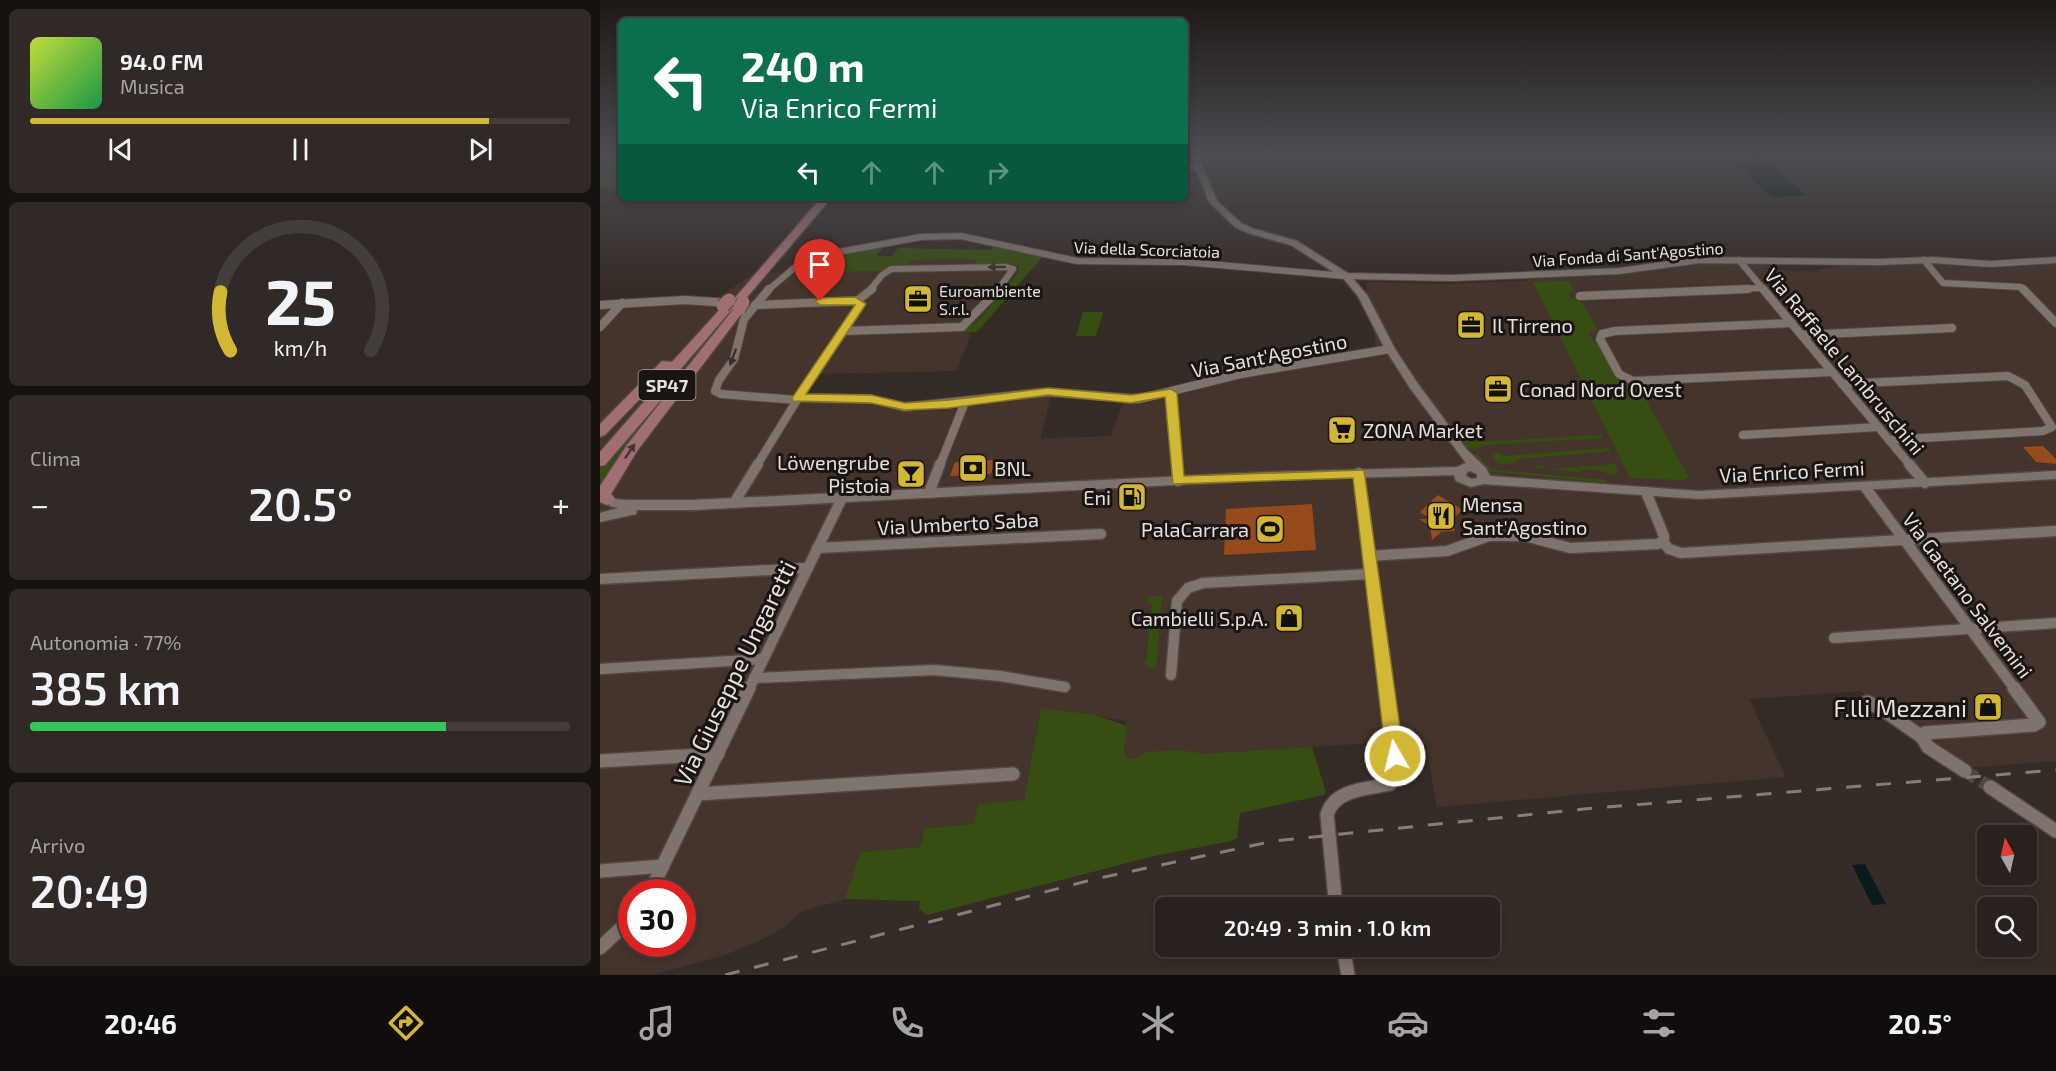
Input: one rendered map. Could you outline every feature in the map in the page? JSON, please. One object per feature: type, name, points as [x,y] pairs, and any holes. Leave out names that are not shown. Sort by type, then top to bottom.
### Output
[{"type":"main road","points":[[607,501],[603,494],[632,448],[749,286],[822,201]]},
{"type":"main road","points":[[600,432],[736,304]]},
{"type":"main road","name":"SP47","points":[[600,451],[736,304]]},
{"type":"main road","name":"SP47","points":[[600,461],[736,304]]},
{"type":"street","points":[[1211,198],[1238,225],[1294,243],[1346,276],[1362,295],[1390,349],[1463,453],[1480,473]]},
{"type":"street","name":"Via della Scorciatoia","points":[[736,304],[806,258],[932,236],[973,237],[1077,261],[1202,263],[1346,276]]},
{"type":"street","name":"Via Fonda di Sant'Agostino","points":[[1346,276],[1494,277],[1619,271],[1694,260],[1866,262],[1924,260],[2001,264],[2056,260]]},
{"type":"street","name":"Via Raffaele Lambruschini","points":[[1738,260],[1925,483]]},
{"type":"street","points":[[1924,260],[1937,280],[1942,283],[2021,287],[2056,323]]},
{"type":"street","points":[[736,304],[856,301],[868,295],[888,269],[1012,268],[1013,273],[971,321],[957,328],[844,331]]},
{"type":"street","points":[[1580,296],[1762,288]]},
{"type":"street","points":[[600,305],[691,300],[744,306],[736,304]]},
{"type":"street","points":[[734,503],[797,399],[861,306],[861,303],[856,301]]},
{"type":"street","points":[[600,327],[621,303]]},
{"type":"street","name":"Via Sant'Agostino","points":[[736,304],[744,318],[732,363],[715,389],[721,394],[797,399],[871,399],[905,406],[965,402],[1048,392],[1131,399],[1171,393],[1241,374],[1390,349]]},
{"type":"street","points":[[1792,323],[1618,331],[1605,333],[1600,339],[1619,374],[1633,381],[1832,372]]},
{"type":"street","points":[[1802,335],[1952,328]]},
{"type":"street","points":[[1842,384],[2008,376],[2023,383],[2049,418],[2052,428],[1889,440]]},
{"type":"street","points":[[1171,393],[1178,481]]},
{"type":"street","points":[[929,493],[965,402]]},
{"type":"street","points":[[1743,435],[1878,427]]},
{"type":"street","points":[[1462,473],[1463,453]]},
{"type":"street","points":[[600,518],[611,510],[607,501],[693,505],[1359,473],[1480,473]]},
{"type":"street","points":[[1335,897],[1327,809],[1339,796],[1390,784],[1397,773],[1359,473]]},
{"type":"street","name":"Via Enrico Fermi","points":[[1480,473],[1530,483],[1646,492],[1725,494],[2056,475]]},
{"type":"street","name":"Via Gaetano Salvemini","points":[[1865,487],[2039,722],[1925,733],[1922,737]]},
{"type":"street","points":[[1646,492],[1663,532],[1663,542],[1669,549],[1681,553],[2056,531]]},
{"type":"street","name":"Via Giuseppe Ungaretti","points":[[656,879],[842,498]]},
{"type":"street","points":[[600,518],[624,511],[671,509],[693,505]]},
{"type":"street","name":"Via Umberto Saba","points":[[817,548],[1101,534]]},
{"type":"street","points":[[1369,556],[1447,551],[1489,536],[1525,536],[1570,548],[1663,542]]},
{"type":"street","points":[[600,579],[808,568]]},
{"type":"street","points":[[1171,675],[1177,601],[1188,588],[1203,583],[1370,574]]},
{"type":"street","points":[[1834,638],[2056,623]]},
{"type":"street","points":[[600,669],[764,659]]},
{"type":"street","points":[[754,678],[934,670],[980,674],[1065,687]]},
{"type":"street","points":[[1867,702],[1882,709],[1922,737],[1933,750],[1965,771]]},
{"type":"street","points":[[600,761],[718,754]]},
{"type":"street","points":[[698,794],[1013,774]]},
{"type":"street","points":[[1990,787],[2056,831]]},
{"type":"street","points":[[600,871],[663,866]]},
{"type":"street","points":[[600,948],[618,931]]},
{"type":"street","points":[[1345,957],[1348,975]]},
{"type":"shaded area","points":[[1701,257],[1738,257],[1786,271],[1819,272],[1818,270],[1851,264],[2056,262],[2056,761],[1967,768],[1861,691],[1749,699],[1786,777],[1437,807],[1426,745],[1371,743],[1123,761],[1127,721],[1041,708],[1024,800],[979,804],[974,824],[925,828],[920,847],[860,852],[845,899],[801,912],[786,926],[763,939],[725,955],[652,975],[600,975],[600,307],[709,303],[754,273],[880,271],[897,265],[909,265],[912,260],[978,259],[975,264],[1016,265],[1020,268],[1019,272],[977,322],[957,333],[970,332],[969,335],[971,335],[956,371],[819,374],[806,395],[872,396],[898,403],[914,404],[1052,390],[1041,438],[1111,436],[1125,397],[1144,396],[1375,348],[1366,284],[1369,282],[1439,284],[1526,281],[1529,274],[1623,270]]},
{"type":"shaded area","points":[[1865,864],[1886,904],[1872,905],[1852,865]]},
{"type":"green space","points":[[995,243],[1044,255],[977,332],[956,333],[977,322],[1019,272],[1019,266],[975,265],[977,259],[912,260],[909,265],[897,265],[880,271],[789,273],[809,259],[886,244],[876,256],[892,256],[898,248],[991,250]]},
{"type":"green space","points":[[1569,281],[1575,291],[1570,293],[1569,297],[1582,302],[1598,331],[1588,332],[1594,342],[1597,342],[1618,380],[1638,385],[1689,478],[1685,480],[1630,478],[1533,282]]},
{"type":"green space","points":[[1083,312],[1103,312],[1096,336],[1076,336]]},
{"type":"green space","points":[[719,328],[600,491],[600,466]]},
{"type":"green space","points":[[1601,435],[1603,438],[1481,445],[1479,448],[1467,449],[1461,441],[1468,438],[1475,442]]},
{"type":"green space","points":[[1609,448],[1611,451],[1517,459],[1516,463],[1499,464],[1492,458],[1494,454],[1500,453],[1503,456]]},
{"type":"green space","points":[[1477,454],[1487,466],[1495,470],[1606,480],[1606,483],[1495,472],[1483,468],[1470,455]]},
{"type":"green space","points":[[1615,464],[1618,471],[1614,475],[1593,469],[1579,472],[1549,469]]},
{"type":"green space","points":[[1542,465],[1549,469],[1529,467]]},
{"type":"green space","points":[[1160,595],[1162,597],[1156,668],[1148,668],[1143,661],[1146,662],[1152,605],[1147,600]]},
{"type":"green space","points":[[1041,708],[1095,715],[1127,726],[1124,752],[1127,759],[1135,759],[1145,752],[1181,750],[1204,754],[1312,747],[1326,792],[1324,795],[1240,813],[1237,838],[1231,841],[1154,856],[926,915],[919,908],[920,901],[845,899],[860,852],[920,847],[925,828],[974,824],[978,804],[1024,800]]},
{"type":"building","points":[[2043,446],[2056,459],[2056,464],[2036,462],[2023,447]]},
{"type":"building","name":"BNL","points":[[995,460],[991,474],[950,476],[955,462]]},
{"type":"building","name":"Mensa Sant'Agostino","points":[[1438,495],[1463,510],[1451,520],[1455,531],[1441,532],[1432,540],[1430,526],[1419,519],[1430,519],[1420,512]]},
{"type":"building","name":"PalaCarrara","points":[[1312,504],[1316,550],[1224,555],[1226,509]]},
{"type":"tunnel","points":[[1965,771],[1990,787]]},
{"type":"railway","points":[[725,975],[1095,879],[1274,841],[1584,809],[2056,770]]},
{"type":"place","name":"Euroambiente S.r.l.","points":[[918,299]]},
{"type":"place","name":"Il Tirreno","points":[[1471,325]]},
{"type":"place","name":"Conad Nord Ovest","points":[[1498,389]]},
{"type":"place","name":"ZONA Market","points":[[1342,430]]},
{"type":"place","name":"BNL","points":[[973,468]]},
{"type":"place","name":"Löwengrube Pistoia","points":[[911,474]]},
{"type":"place","name":"Eni","points":[[1132,497]]},
{"type":"place","name":"Mensa Sant'Agostino","points":[[1441,516]]},
{"type":"place","name":"PalaCarrara","points":[[1270,529]]},
{"type":"place","name":"Cambielli S.p.A.","points":[[1289,618]]},
{"type":"place","name":"F.lli Mezzani","points":[[1988,707]]},
{"type":"route","points":[[820,301],[855,301],[861,304],[798,398],[871,399],[894,406],[905,406],[949,404],[1048,392],[1076,392],[1131,399],[1171,393],[1178,481],[1359,473],[1370,574],[1395,756]]}]
